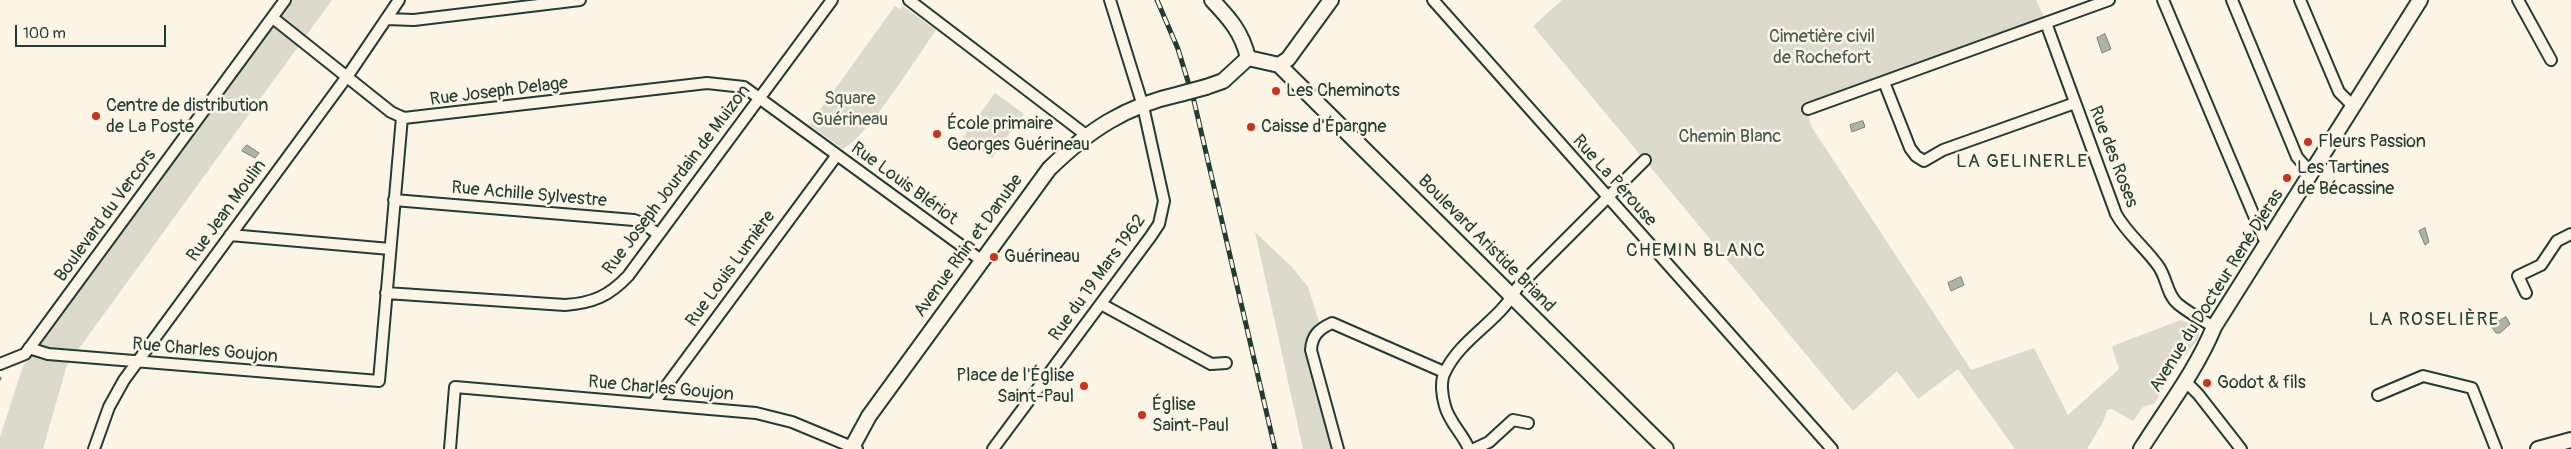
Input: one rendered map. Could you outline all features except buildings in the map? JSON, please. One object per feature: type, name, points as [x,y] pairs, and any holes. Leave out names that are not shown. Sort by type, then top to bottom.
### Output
[{"type":"street","name":"Boulevard du Vercors","points":[[27,351],[285,0]]},
{"type":"street","name":"Rue Jean Moulin","points":[[94,449],[109,407],[137,361],[346,77],[399,0]]},
{"type":"street","points":[[386,19],[414,20],[580,0]]},
{"type":"street","name":"Rue Joseph Jourdain de Muizon","points":[[386,293],[565,305],[586,304],[600,300],[628,276],[832,0]]},
{"type":"street","points":[[909,0],[1086,134]]},
{"type":"street","points":[[1110,0],[1143,106]]},
{"type":"street","points":[[1212,0],[1236,25],[1244,42],[1248,58],[1279,65],[1288,59],[1331,0]]},
{"type":"street","name":"Rue La Pérouse","points":[[1433,0],[1832,449]]},
{"type":"street","points":[[1808,109],[2046,23],[2092,3],[2109,0]]},
{"type":"street","points":[[2163,0],[2267,243]]},
{"type":"street","points":[[2232,0],[2296,157],[2311,173]]},
{"type":"street","points":[[2300,0],[2339,92],[2353,106]]},
{"type":"street","name":"Avenue du Docteur René Dieras","points":[[2141,449],[2186,382],[2214,327],[2420,0]]},
{"type":"street","points":[[2518,0],[2550,60]]},
{"type":"street","points":[[273,18],[391,112],[402,117],[386,293]]},
{"type":"street","name":"Rue des Roses","points":[[2046,23],[2116,214],[2123,227],[2166,277],[2170,294],[2178,304],[2214,327]]},
{"type":"street","name":"Avenue Rhin et Danube","points":[[854,448],[869,416],[1049,169],[1086,134],[1106,121],[1159,99],[1223,82],[1248,58]]},
{"type":"street","name":"Boulevard Aristide Briand","points":[[1279,65],[1666,449]]},
{"type":"street","points":[[1884,82],[1910,148],[1916,156],[1924,161],[1943,150],[2075,102]]},
{"type":"street","name":"Rue Joseph Delage","points":[[402,117],[417,118],[707,83],[744,87],[759,97]]},
{"type":"street","name":"Rue Louis Blériot","points":[[759,97],[981,260]]},
{"type":"street","name":"Rue du 19 Mars 1962","points":[[993,449],[1151,236],[1163,211],[1164,201],[1143,106]]},
{"type":"street","name":"Rue Louis Lumière","points":[[653,404],[837,155]]},
{"type":"street","points":[[1469,449],[1445,406],[1442,387],[1444,372],[1462,349],[1513,297],[1518,288],[1645,160]]},
{"type":"street","name":"Rue Achille Sylvestre","points":[[394,200],[634,220],[644,224],[658,234]]},
{"type":"street","points":[[2526,293],[2518,276],[2540,265],[2557,241],[2571,234]]},
{"type":"street","points":[[230,235],[390,249]]},
{"type":"street","name":"Rue Charles Goujon","points":[[27,351],[379,381],[386,293]]},
{"type":"street","points":[[1101,304],[1211,364],[1226,363]]},
{"type":"street","points":[[1338,449],[1310,350],[1312,339],[1321,328],[1332,323],[1444,372]]},
{"type":"street","points":[[0,364],[27,351]]},
{"type":"street","points":[[2378,395],[2423,376],[2472,388],[2496,449]]},
{"type":"street","points":[[2186,382],[2198,394],[2241,449]]},
{"type":"street","name":"Rue Charles Goujon","points":[[450,449],[455,387],[756,413],[792,422],[854,448]]},
{"type":"street","points":[[1474,449],[1489,442],[1513,420],[1528,423]]},
{"type":"street","points":[[2538,449],[2571,440]]},
{"type":"green space","points":[[290,0],[332,0],[67,365],[43,449],[0,449],[0,437],[23,366]]},
{"type":"green space","name":"Chemin Blanc","points":[[1562,0],[2036,0],[2044,17],[1806,105],[1811,126],[1971,370],[2034,348],[2068,415],[2119,369],[2112,347],[2115,345],[2181,320],[2191,324],[2199,333],[2198,339],[2172,372],[2155,403],[2143,407],[2133,421],[2112,409],[2107,410],[2103,422],[2087,449],[2015,449],[1958,369],[1918,399],[1897,371],[1853,411],[1533,26]]},
{"type":"green space","name":"Square Guérineau","points":[[895,6],[900,9],[903,6],[936,30],[878,113],[865,129],[843,149],[809,125]]},
{"type":"green space","points":[[995,93],[1024,114],[992,158],[963,137]]},
{"type":"green space","points":[[1255,232],[1292,267],[1308,287],[1321,328],[1312,339],[1338,449],[1303,449]]},
{"type":"shaded area","points":[[2105,34],[2111,49],[2102,53],[2097,38]]},
{"type":"shaded area","points":[[1863,121],[1865,127],[1852,132],[1850,125]]},
{"type":"shaded area","points":[[247,145],[259,153],[255,158],[242,151]]},
{"type":"shaded area","points":[[2425,228],[2429,242],[2425,245],[2419,231]]},
{"type":"shaded area","points":[[1961,277],[1964,285],[1951,291],[1948,283]]},
{"type":"shaded area","points":[[2506,317],[2510,324],[2500,333],[2496,333],[2491,326]]},
{"type":"railway","points":[[1157,0],[1178,49],[1194,101],[1275,449]]},
{"type":"place","name":"Les Cheminots","points":[[1276,91]]},
{"type":"place","name":"Centre de distribution de La Poste","points":[[96,116]]},
{"type":"place","name":"Caisse d'Épargne","points":[[1251,127]]},
{"type":"place","name":"École primaire Georges Guérineau","points":[[937,134]]},
{"type":"place","name":"Fleurs Passion","points":[[2308,142]]},
{"type":"place","name":"Les Tartines de Bécassine","points":[[2287,178]]},
{"type":"place","name":"Guérineau","points":[[994,257]]},
{"type":"place","name":"Godot & fils","points":[[2207,383]]},
{"type":"place","name":"Place de l'Église Saint-Paul","points":[[1084,386]]},
{"type":"place","name":"Église Saint-Paul","points":[[1142,415]]},
{"type":"district","name":"LA GELINERLE","points":[[2022,162]]},
{"type":"district","name":"CHEMIN BLANC","points":[[1696,251]]},
{"type":"district","name":"LA ROSELIÈRE","points":[[2434,320]]},
{"type":"park label","name":"Cimetière civil de Rochefort","points":[[1822,47]]}]
